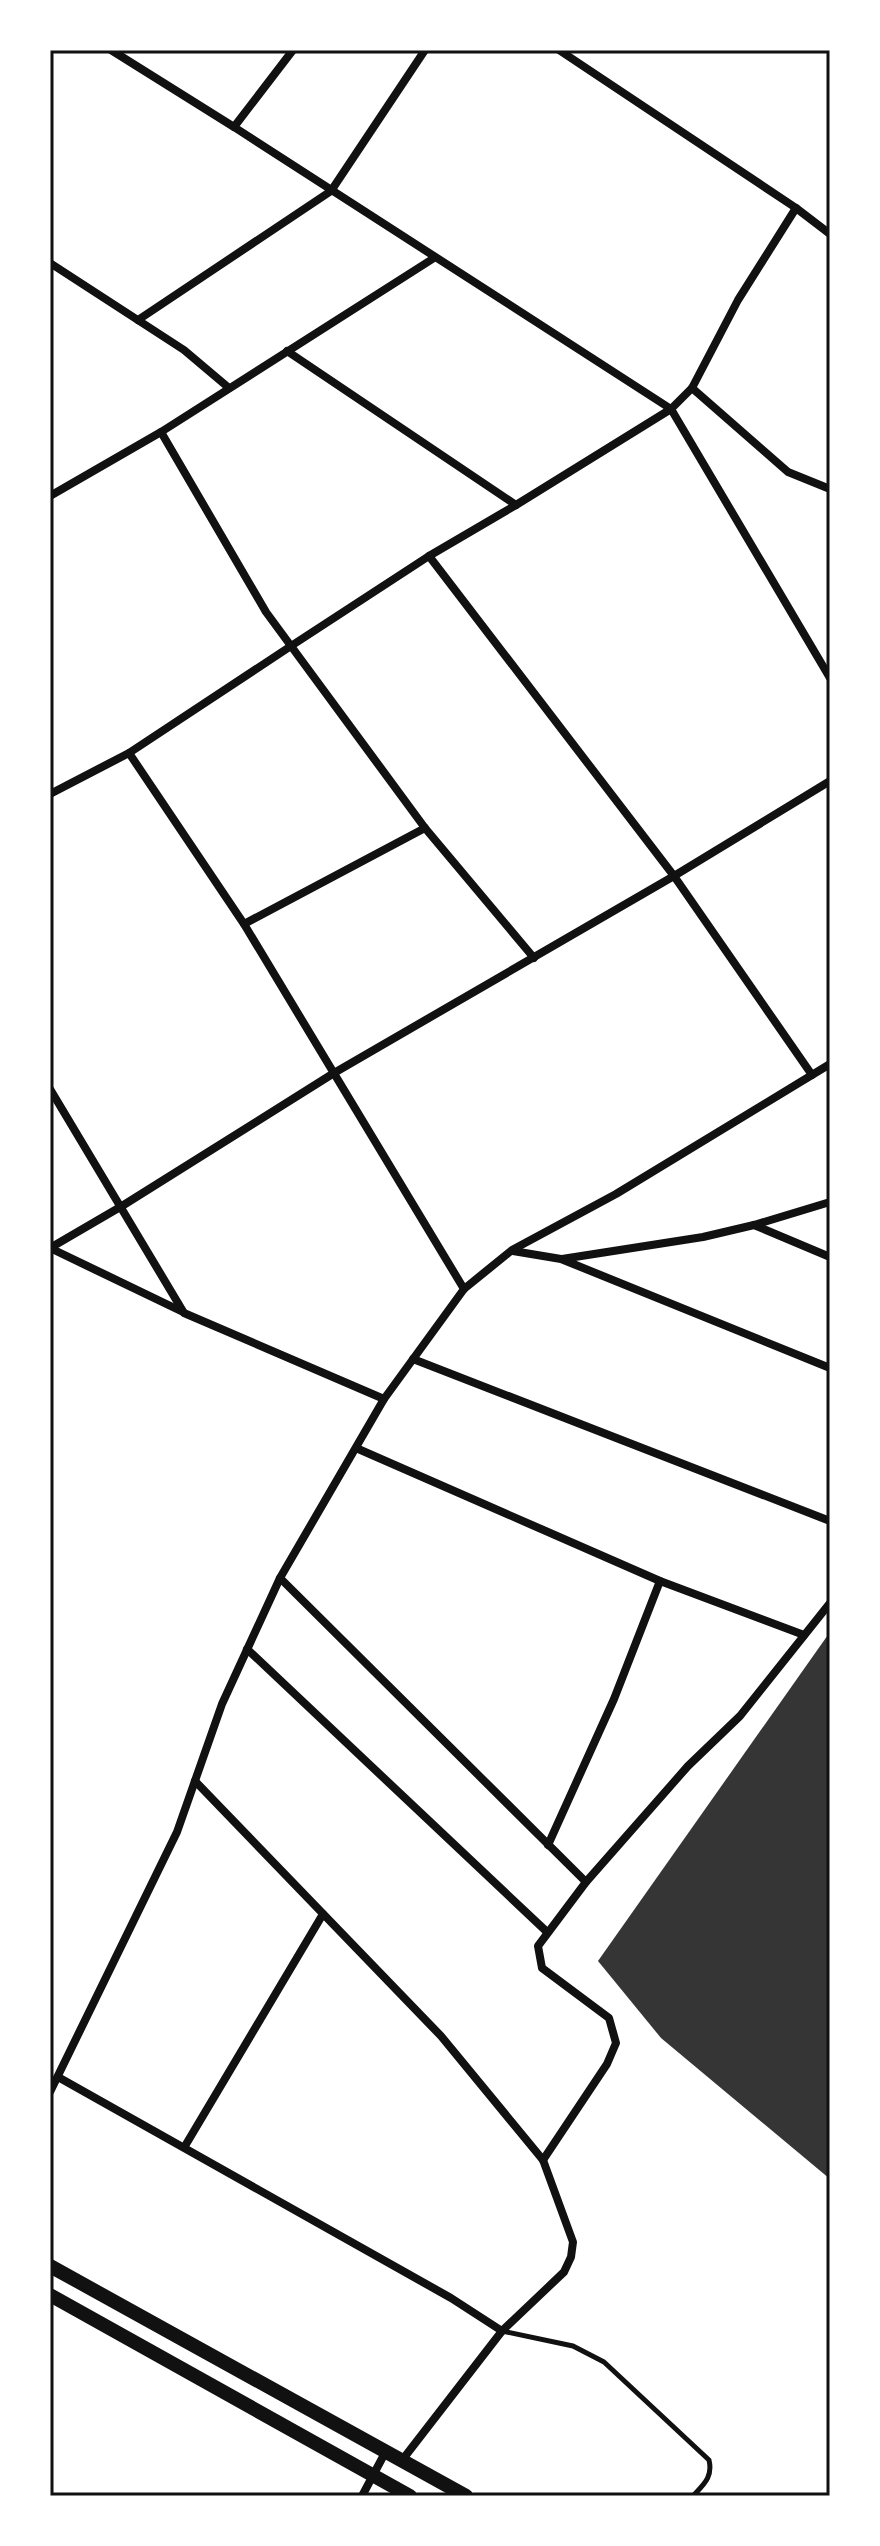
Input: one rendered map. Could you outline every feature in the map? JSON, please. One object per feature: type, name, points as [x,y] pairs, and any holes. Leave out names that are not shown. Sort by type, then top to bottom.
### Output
[{"type":"main road","points":[[50,2266],[466,2496]]},
{"type":"main road","points":[[50,2295],[410,2496]]},
{"type":"street","points":[[111,50],[671,409],[830,678]]},
{"type":"street","points":[[234,127],[293,50]]},
{"type":"street","points":[[138,320],[331,191],[425,50]]},
{"type":"street","points":[[559,50],[796,208],[830,234]]},
{"type":"street","points":[[50,794],[129,753],[429,556],[671,409],[692,388],[738,300],[796,208]]},
{"type":"street","points":[[50,496],[161,432],[434,258]]},
{"type":"street","points":[[50,263],[184,350],[229,388]]},
{"type":"street","points":[[287,351],[516,505]]},
{"type":"street","points":[[692,388],[788,472],[830,489]]},
{"type":"street","points":[[161,432],[266,612],[425,828],[534,958]]},
{"type":"street","points":[[429,556],[674,876],[812,1075]]},
{"type":"street","points":[[129,753],[244,924],[464,1289]]},
{"type":"street","points":[[50,1248],[334,1073],[674,876],[830,781]]},
{"type":"street","points":[[244,924],[425,828]]},
{"type":"street","points":[[50,2092],[177,1832],[222,1704],[280,1578],[384,1399],[464,1289],[512,1250],[616,1194],[830,1064]]},
{"type":"street","points":[[50,1089],[184,1313]]},
{"type":"street","points":[[561,1259],[703,1237],[830,1202]]},
{"type":"street","points":[[754,1225],[830,1257]]},
{"type":"street","points":[[50,1248],[184,1313],[384,1399]]},
{"type":"street","points":[[512,1250],[561,1259],[830,1368]]},
{"type":"street","points":[[413,1359],[830,1521]]},
{"type":"street","points":[[356,1448],[660,1581],[804,1635]]},
{"type":"street","points":[[280,1578],[586,1882]]},
{"type":"street","points":[[548,1845],[614,1699],[660,1581]]},
{"type":"street","points":[[543,2160],[607,2064],[616,2043],[609,2018],[542,1968],[538,1946],[546,1931],[586,1882],[680,1775],[740,1716],[830,1603]]},
{"type":"street","points":[[247,1649],[546,1931]]},
{"type":"street","points":[[195,1781],[441,2036],[543,2160],[573,2242],[564,2272],[502,2331],[403,2459]]},
{"type":"street","points":[[185,2146],[323,1914]]},
{"type":"street","points":[[58,2077],[451,2298],[502,2331]]},
{"type":"street","points":[[362,2496],[386,2451]]},
{"type":"lane","points":[[502,2331],[573,2346],[604,2362],[709,2460],[712,2471],[693,2496]]},
{"type":"building","points":[[830,1632],[830,2179],[661,2038],[598,1961]]}]
